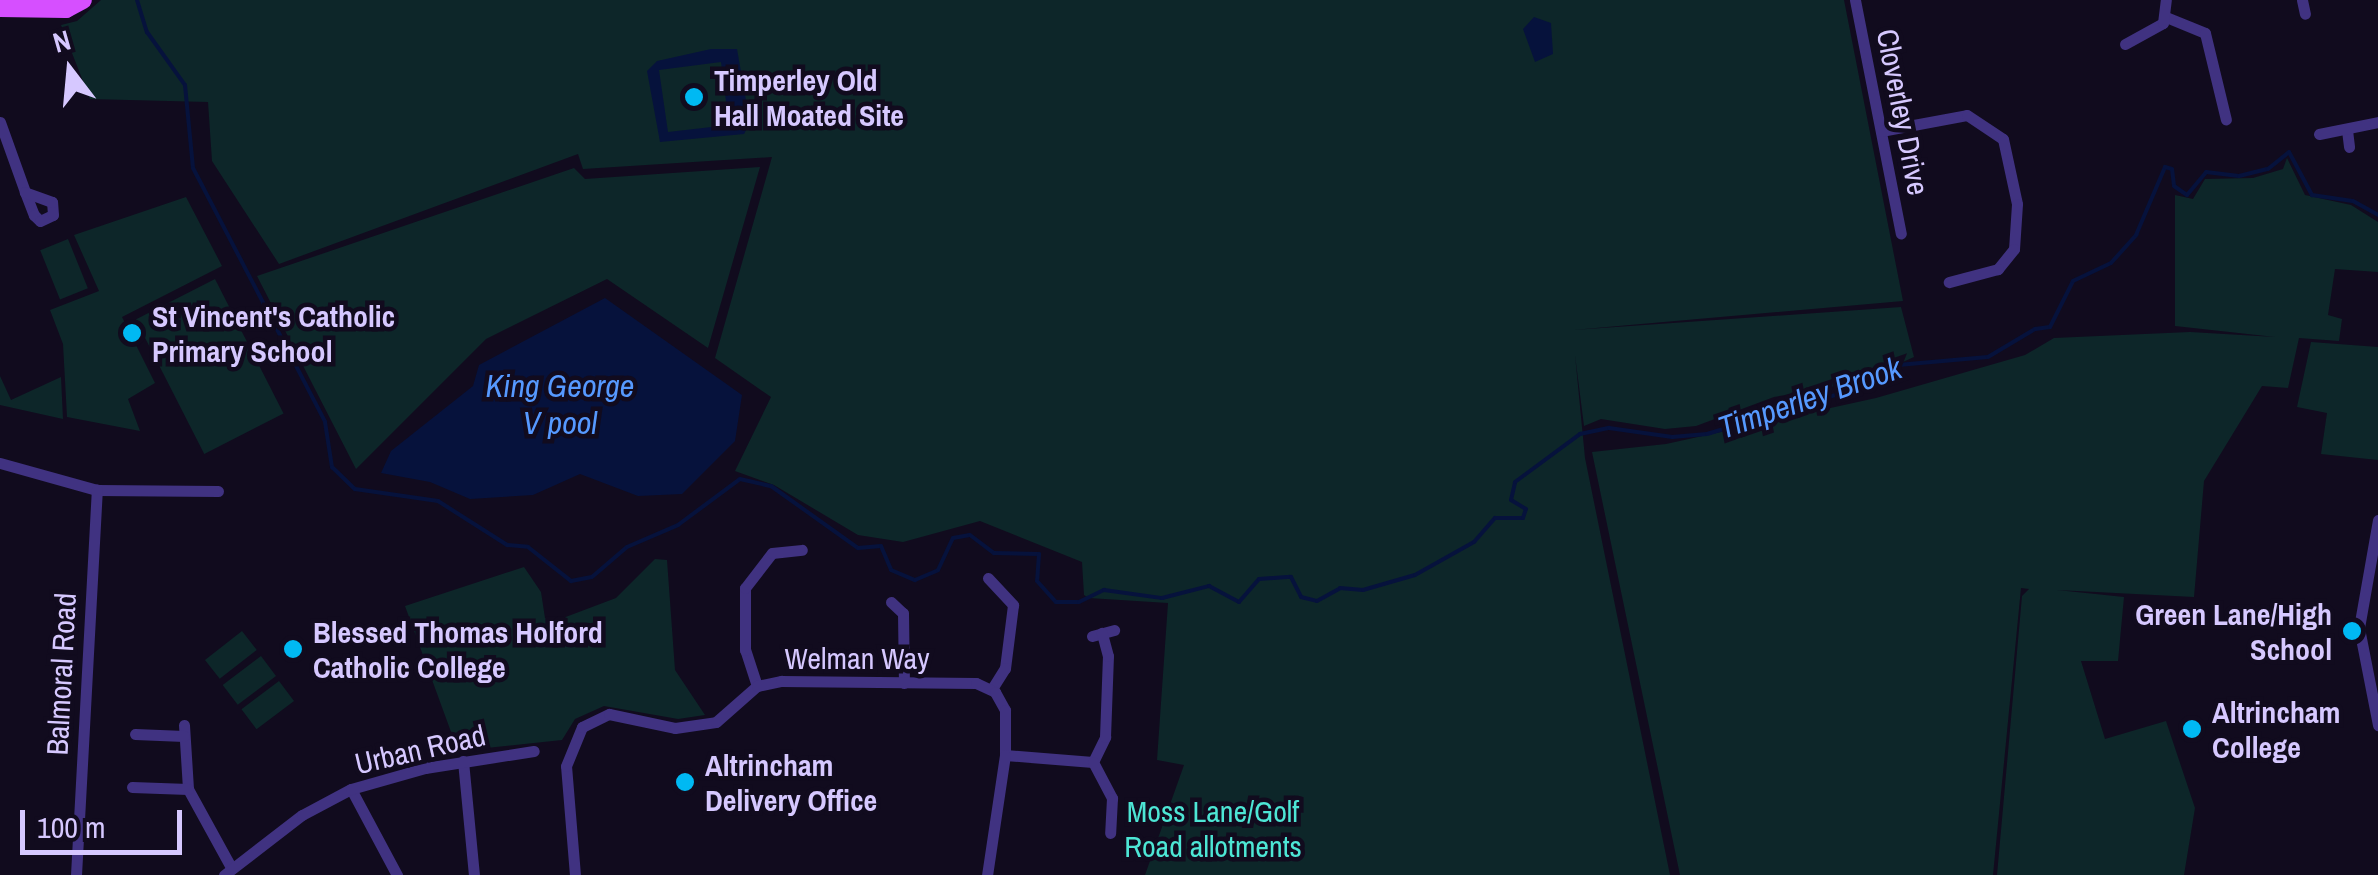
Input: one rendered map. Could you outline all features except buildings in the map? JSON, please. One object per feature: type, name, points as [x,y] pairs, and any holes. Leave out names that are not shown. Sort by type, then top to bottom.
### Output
[{"type":"main road","points":[[0,8],[66,9],[83,0]]},
{"type":"street","name":"Cloverley Drive","points":[[1856,0],[1901,234]]},
{"type":"street","points":[[2166,0],[2166,17]]},
{"type":"street","points":[[2302,0],[2305,14]]},
{"type":"street","points":[[2125,44],[2166,17]]},
{"type":"street","points":[[2166,17],[2206,33],[2226,116],[2240,107]]},
{"type":"street","points":[[1880,130],[1968,115],[2003,140],[2018,237],[2004,264],[1973,269],[1950,282]]},
{"type":"street","points":[[0,122],[25,192]]},
{"type":"street","points":[[2319,134],[2378,122]]},
{"type":"street","points":[[2347,130],[2349,147]]},
{"type":"street","points":[[0,463],[97,490],[218,491]]},
{"type":"street","name":"Balmoral Road","points":[[76,875],[97,490]]},
{"type":"street","points":[[2378,520],[2359,628],[2378,724]]},
{"type":"street","points":[[757,686],[745,650],[744,588],[780,543],[802,550]]},
{"type":"street","points":[[987,875],[1006,755],[1005,710],[992,689],[1005,668],[1013,605],[988,578]]},
{"type":"street","points":[[892,602],[903,613],[904,683]]},
{"type":"street","points":[[1093,762],[1105,737],[1108,656],[1103,633]]},
{"type":"street","name":"Welman Way","points":[[575,875],[567,754],[582,727],[602,716],[675,728],[704,724],[728,716],[757,686],[904,683],[992,689]]},
{"type":"street","points":[[135,734],[184,730],[188,789],[228,872]]},
{"type":"street","name":"Urban Road","points":[[228,872],[302,815],[351,788],[463,761],[534,751]]},
{"type":"street","points":[[1006,755],[1093,762]]},
{"type":"street","points":[[463,761],[474,875]]},
{"type":"street","points":[[1093,762],[1112,798],[1110,833]]},
{"type":"street","points":[[132,787],[188,789]]},
{"type":"street","points":[[351,788],[397,875]]},
{"type":"green space","name":"Moss Lane/Golf Road allotments","points":[[101,0],[1844,0],[1903,301],[1573,330],[1901,307],[1914,357],[1858,382],[1774,397],[1696,426],[1665,429],[1601,419],[1584,426],[1575,355],[1585,458],[1670,875],[1145,875],[1184,765],[1157,760],[1168,603],[1089,598],[1084,595],[1082,562],[980,521],[903,542],[858,535],[774,485],[735,471],[771,397],[715,358],[772,157],[583,169],[578,154],[279,264],[212,161],[208,102],[90,99],[61,25],[77,21]]},
{"type":"green space","points":[[2287,158],[2305,195],[2351,205],[2378,222],[2378,272],[2335,269],[2328,315],[2342,319],[2339,341],[2299,338],[2288,388],[2262,386],[2204,481],[2194,597],[2057,590],[2124,597],[2118,661],[2081,661],[2105,739],[2166,721],[2195,808],[2184,875],[1997,875],[2022,596],[2029,589],[2021,588],[1993,875],[1680,875],[1592,452],[1666,444],[1876,398],[2025,355],[2054,338],[2190,332],[2275,337],[2175,326],[2175,195],[2193,199],[2205,179],[2253,178],[2283,169]]},
{"type":"green space","points":[[760,167],[708,348],[607,279],[486,339],[356,469],[257,276],[574,168],[585,179]]},
{"type":"green space","points":[[186,197],[222,266],[122,317],[155,383],[128,399],[140,431],[67,417],[63,344],[50,310],[99,291],[74,235]]},
{"type":"green space","points":[[68,239],[88,288],[60,299],[40,250]]},
{"type":"green space","points":[[215,279],[284,414],[204,454],[136,319]]},
{"type":"green space","points":[[2311,342],[2378,347],[2378,460],[2321,454],[2327,413],[2297,407]]},
{"type":"green space","points":[[0,376],[11,400],[61,377],[63,419],[0,405]]},
{"type":"green space","points":[[655,559],[667,560],[675,670],[705,715],[678,719],[604,706],[575,719],[562,740],[458,751],[405,606],[524,567],[541,592],[545,618],[563,618],[616,598]]},
{"type":"green space","points":[[242,631],[257,650],[220,679],[205,660]]},
{"type":"green space","points":[[261,656],[276,676],[238,705],[223,685]]},
{"type":"green space","points":[[279,681],[294,701],[257,729],[241,709]]},
{"type":"water","points":[[1534,17],[1551,23],[1553,54],[1535,62],[1523,29]]},
{"type":"water","points":[[711,49],[737,49],[750,123],[744,134],[660,142],[647,71],[657,61]],"holes":[[[721,62],[729,125],[668,132],[659,70]]]},
{"type":"water","name":"King George V pool","points":[[605,298],[742,395],[735,441],[682,494],[638,496],[580,474],[533,495],[470,499],[430,482],[381,473],[391,451],[473,386],[479,365]]},
{"type":"waterway","name":"Timperley Brook","points":[[137,0],[147,32],[185,85],[193,168],[325,422],[332,467],[355,489],[438,501],[507,545],[528,547],[571,581],[592,577],[627,547],[678,525],[740,479],[771,486],[858,548],[881,546],[891,570],[915,580],[938,570],[953,538],[970,535],[994,553],[1039,554],[1037,581],[1056,602],[1079,602],[1104,590],[1162,598],[1209,586],[1239,602],[1259,579],[1291,577],[1301,597],[1317,601],[1340,588],[1363,590],[1415,575],[1474,542],[1495,518],[1523,518],[1526,509],[1511,500],[1515,482],[1580,434],[1609,428],[1672,437],[1707,434],[1862,387],[1898,365],[1988,357],[2035,329],[2050,327],[2073,281],[2111,263],[2136,235],[2165,167],[2172,169],[2174,186],[2187,195],[2206,172],[2239,176],[2268,169],[2289,152],[2312,195],[2353,201],[2378,215]]},
{"type":"place","name":"Timperley Old Hall Moated Site","points":[[694,97]]},
{"type":"place","name":"St Vincent's Catholic Primary School","points":[[132,333]]},
{"type":"place","name":"Green Lane/High School","points":[[2352,631]]},
{"type":"place","name":"Blessed Thomas Holford Catholic College","points":[[293,649]]},
{"type":"place","name":"Altrincham College","points":[[2192,729]]},
{"type":"place","name":"Altrincham Delivery Office","points":[[685,782]]}]
